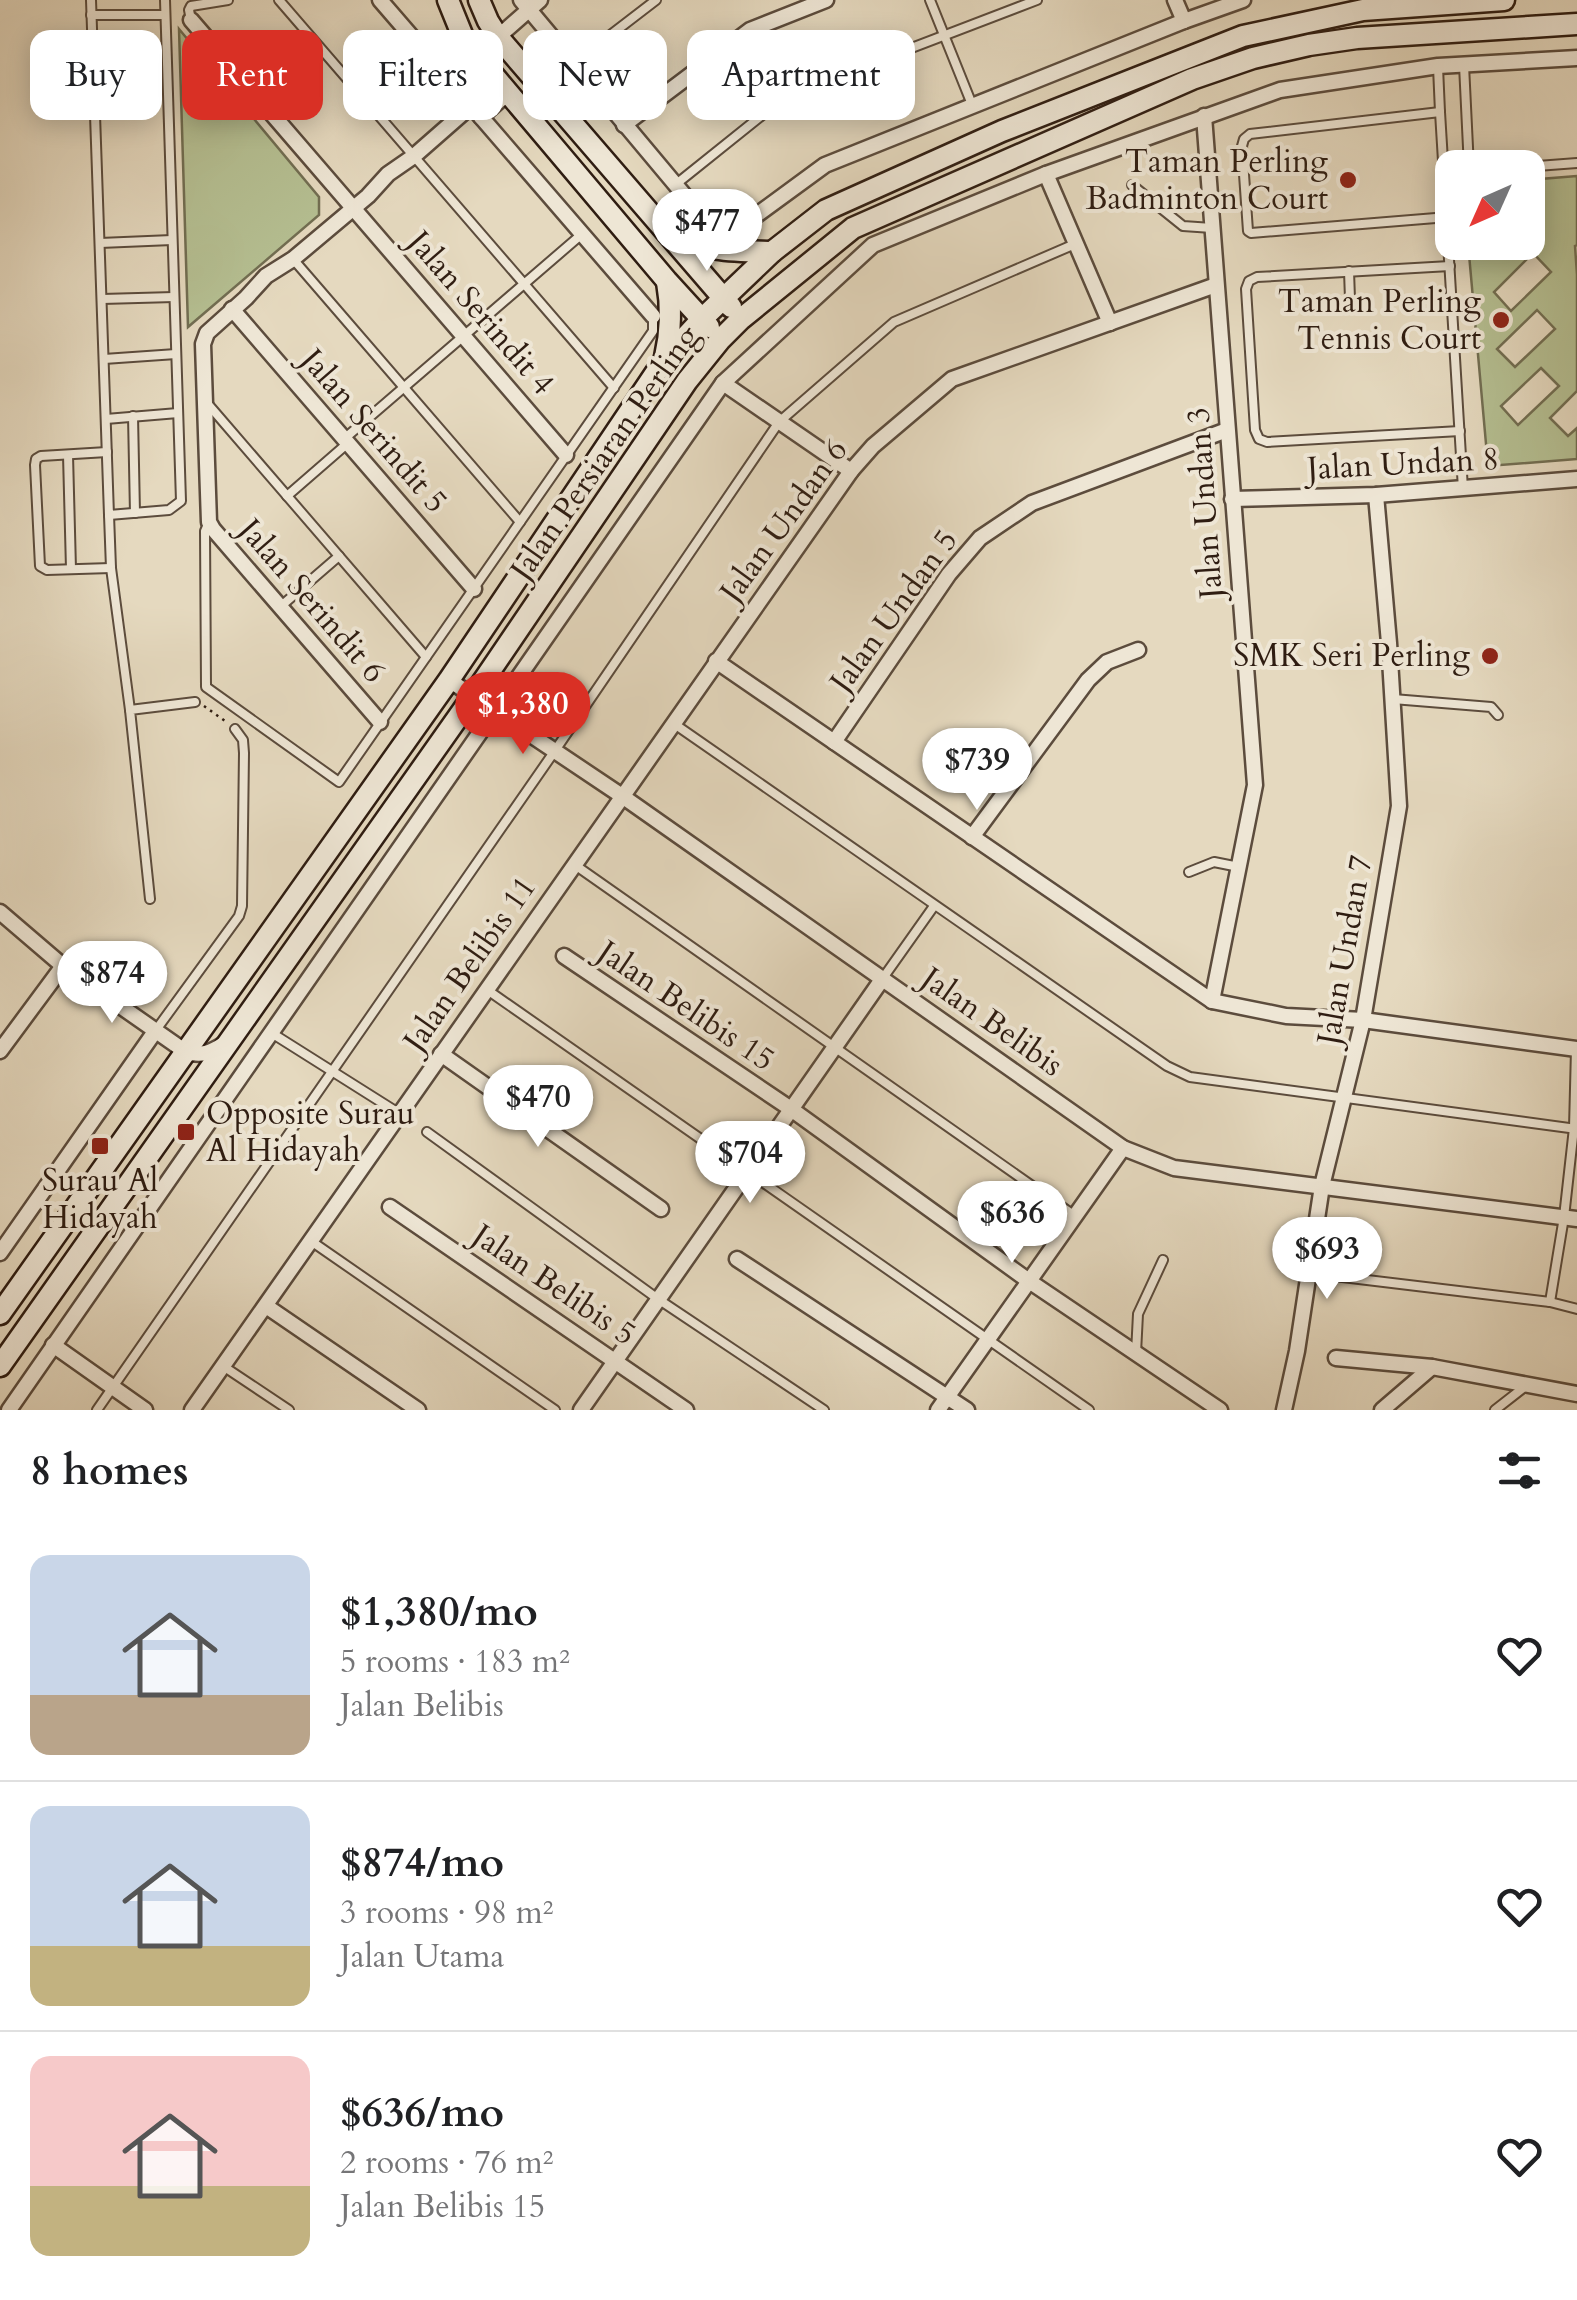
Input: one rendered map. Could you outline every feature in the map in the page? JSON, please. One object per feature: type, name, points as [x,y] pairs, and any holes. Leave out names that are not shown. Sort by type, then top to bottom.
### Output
[{"type":"main road","points":[[448,0],[460,30]]},
{"type":"main road","points":[[480,0],[494,30]]},
{"type":"main road","name":"Jalan Persiaran Perling","points":[[0,1314],[449,680],[665,359],[772,252],[826,210],[1002,131],[1244,36],[1363,5],[1504,0]]},
{"type":"main road","name":"Jalan Persiaran Perling","points":[[0,1366],[473,696],[687,381],[741,319],[853,228],[1192,79],[1254,58],[1358,38],[1577,24]]},
{"type":"main road","points":[[503,42],[741,319]]},
{"type":"main road","points":[[503,85],[720,340]]},
{"type":"main road","points":[[662,226],[686,241],[712,249],[772,252]]},
{"type":"main road","points":[[665,359],[672,328],[667,281]]},
{"type":"street","points":[[380,0],[406,30]]},
{"type":"street","points":[[503,30],[524,5],[540,0]]},
{"type":"street","points":[[624,125],[750,30],[826,0]]},
{"type":"street","points":[[1175,0],[1184,21]]},
{"type":"street","points":[[620,120],[724,239],[825,165],[1242,0]]},
{"type":"street","points":[[524,5],[546,30]]},
{"type":"street","name":"Jalan Serindit 4","points":[[191,20],[566,455]]},
{"type":"street","points":[[8,1410],[723,384],[873,245],[1046,174],[1280,90],[1438,66],[1577,58]]},
{"type":"street","points":[[503,94],[509,92]]},
{"type":"street","name":"Jalan Undan 3","points":[[1204,116],[1255,785],[1212,1002]]},
{"type":"street","points":[[209,518],[203,344],[207,333],[266,276],[293,259],[454,120]]},
{"type":"street","points":[[484,120],[653,316]]},
{"type":"street","points":[[1046,174],[1110,323]]},
{"type":"street","name":"Jalan Undan 6","points":[[622,796],[851,471],[873,446],[952,379],[1216,285]]},
{"type":"street","name":"Jalan Serindit 5","points":[[232,309],[474,590]]},
{"type":"street","points":[[723,384],[851,471]]},
{"type":"street","name":"Jalan Undan 5","points":[[834,742],[949,574],[980,538],[1032,503],[1228,430]]},
{"type":"street","name":"Jalan Undan 8","points":[[1232,500],[1376,495],[1577,479]]},
{"type":"street","name":"Jalan Undan 7","points":[[1284,1410],[1322,1186],[1363,1020],[1399,806],[1376,495]]},
{"type":"street","name":"Jalan Serindit 6","points":[[209,518],[213,529],[380,722]]},
{"type":"street","points":[[972,837],[1088,680],[1108,662],[1138,650]]},
{"type":"street","points":[[716,661],[1212,1002],[1286,1016],[1363,1020],[1577,1049]]},
{"type":"street","name":"Jalan Belibis","points":[[449,680],[622,796],[1123,1148],[1174,1168],[1570,1218]]},
{"type":"street","name":"Jalan Belibis 11","points":[[192,1410],[622,796]]},
{"type":"street","points":[[0,912],[63,966],[186,1052],[210,1053],[228,1041]]},
{"type":"street","name":"Jalan Belibis 15","points":[[564,956],[1220,1410]]},
{"type":"street","points":[[0,1051],[63,966]]},
{"type":"street","points":[[581,1410],[883,978]]},
{"type":"street","points":[[0,1253],[156,1030]]},
{"type":"street","points":[[441,1054],[661,1210]]},
{"type":"street","points":[[938,1410],[1123,1148]]},
{"type":"street","name":"Jalan Belibis 5","points":[[390,1207],[686,1410]]},
{"type":"street","points":[[737,1259],[967,1410]]},
{"type":"street","points":[[266,1306],[418,1410]]},
{"type":"street","points":[[53,1345],[145,1410]]},
{"type":"street","points":[[1336,1358],[1432,1367],[1577,1394]]},
{"type":"street","points":[[1382,1410],[1432,1367]]},
{"type":"lane","points":[[91,0],[110,568],[150,899]]},
{"type":"lane","points":[[109,515],[169,510],[181,501],[164,0]]},
{"type":"lane","points":[[191,20],[191,6],[228,0]]},
{"type":"lane","points":[[280,0],[614,388]]},
{"type":"lane","points":[[616,30],[656,0]]},
{"type":"lane","points":[[930,0],[973,107]]},
{"type":"lane","points":[[675,185],[786,96],[1037,0]]},
{"type":"lane","points":[[91,15],[165,15]]},
{"type":"lane","points":[[1464,64],[1468,150]]},
{"type":"lane","points":[[1438,66],[1443,150]]},
{"type":"lane","points":[[1435,218],[1248,231],[1242,146],[1250,134],[1440,112]]},
{"type":"lane","points":[[1545,165],[1577,163]]},
{"type":"lane","points":[[1132,185],[1183,226],[1212,228]]},
{"type":"lane","points":[[287,496],[404,387],[582,234]]},
{"type":"lane","points":[[100,242],[172,240]]},
{"type":"lane","points":[[97,1410],[778,422],[894,322],[1076,244]]},
{"type":"lane","points":[[293,259],[520,522]]},
{"type":"lane","points":[[1450,260],[1463,489]]},
{"type":"lane","points":[[1450,266],[1257,277],[1246,284],[1256,435],[1263,441],[1460,431]]},
{"type":"lane","points":[[1349,271],[1350,299]]},
{"type":"lane","points":[[102,299],[174,298]]},
{"type":"lane","points":[[209,518],[205,531],[206,688],[339,782],[653,331],[653,316]]},
{"type":"lane","points":[[104,359],[176,354]]},
{"type":"lane","points":[[206,402],[426,657]]},
{"type":"lane","points":[[106,419],[178,413]]},
{"type":"lane","points":[[133,416],[135,513]]},
{"type":"lane","points":[[107,452],[41,456],[35,465],[40,566],[47,570],[110,568]]},
{"type":"lane","points":[[68,455],[70,569]]},
{"type":"lane","points":[[280,607],[339,556]]},
{"type":"lane","points":[[1393,699],[1491,707],[1498,715]]},
{"type":"lane","points":[[130,710],[195,702]]},
{"type":"lane","points":[[673,722],[1167,1066],[1190,1077],[1576,1128]]},
{"type":"lane","points":[[156,1030],[239,916],[242,906],[244,754],[243,740],[234,728]]},
{"type":"lane","points":[[1190,872],[1214,862],[1239,867]]},
{"type":"lane","points":[[574,864],[1075,1216]]},
{"type":"lane","points":[[883,978],[934,906]]},
{"type":"lane","points":[[486,989],[1090,1410]]},
{"type":"lane","points":[[270,1032],[400,1114]]},
{"type":"lane","points":[[1550,1302],[1570,1218],[1577,1049]]},
{"type":"lane","points":[[427,1132],[658,1299],[824,1410]]},
{"type":"lane","points":[[311,1242],[555,1410]]},
{"type":"lane","points":[[1136,1353],[1138,1314],[1163,1260]]},
{"type":"lane","points":[[1309,1272],[1550,1302],[1577,1309]]},
{"type":"lane","points":[[223,1366],[289,1410]]},
{"type":"lane","points":[[1495,1410],[1527,1385]]},
{"type":"path","points":[[195,702],[234,728]]},
{"type":"green space","points":[[179,29],[182,120],[255,120],[319,197],[319,215],[188,327]]},
{"type":"green space","name":"Taman Perling Tennis Court","points":[[1577,176],[1577,391],[1550,418],[1568,436],[1577,428],[1577,459],[1488,466],[1470,260],[1526,260],[1494,292],[1511,311],[1551,272],[1540,260],[1545,260],[1545,179]],"holes":[[[1537,310],[1555,329],[1515,367],[1497,349]],[[1541,368],[1559,386],[1518,425],[1501,406]]]},
{"type":"place","name":"Taman Perling Badminton Court","points":[[1348,180]]},
{"type":"place","name":"Taman Perling Tennis Court","points":[[1501,320]]},
{"type":"place","name":"SMK Seri Perling","points":[[1490,656]]},
{"type":"place","name":"Opposite Surau Al Hidayah","points":[[186,1132]]},
{"type":"place","name":"Surau Al Hidayah","points":[[100,1146]]}]
